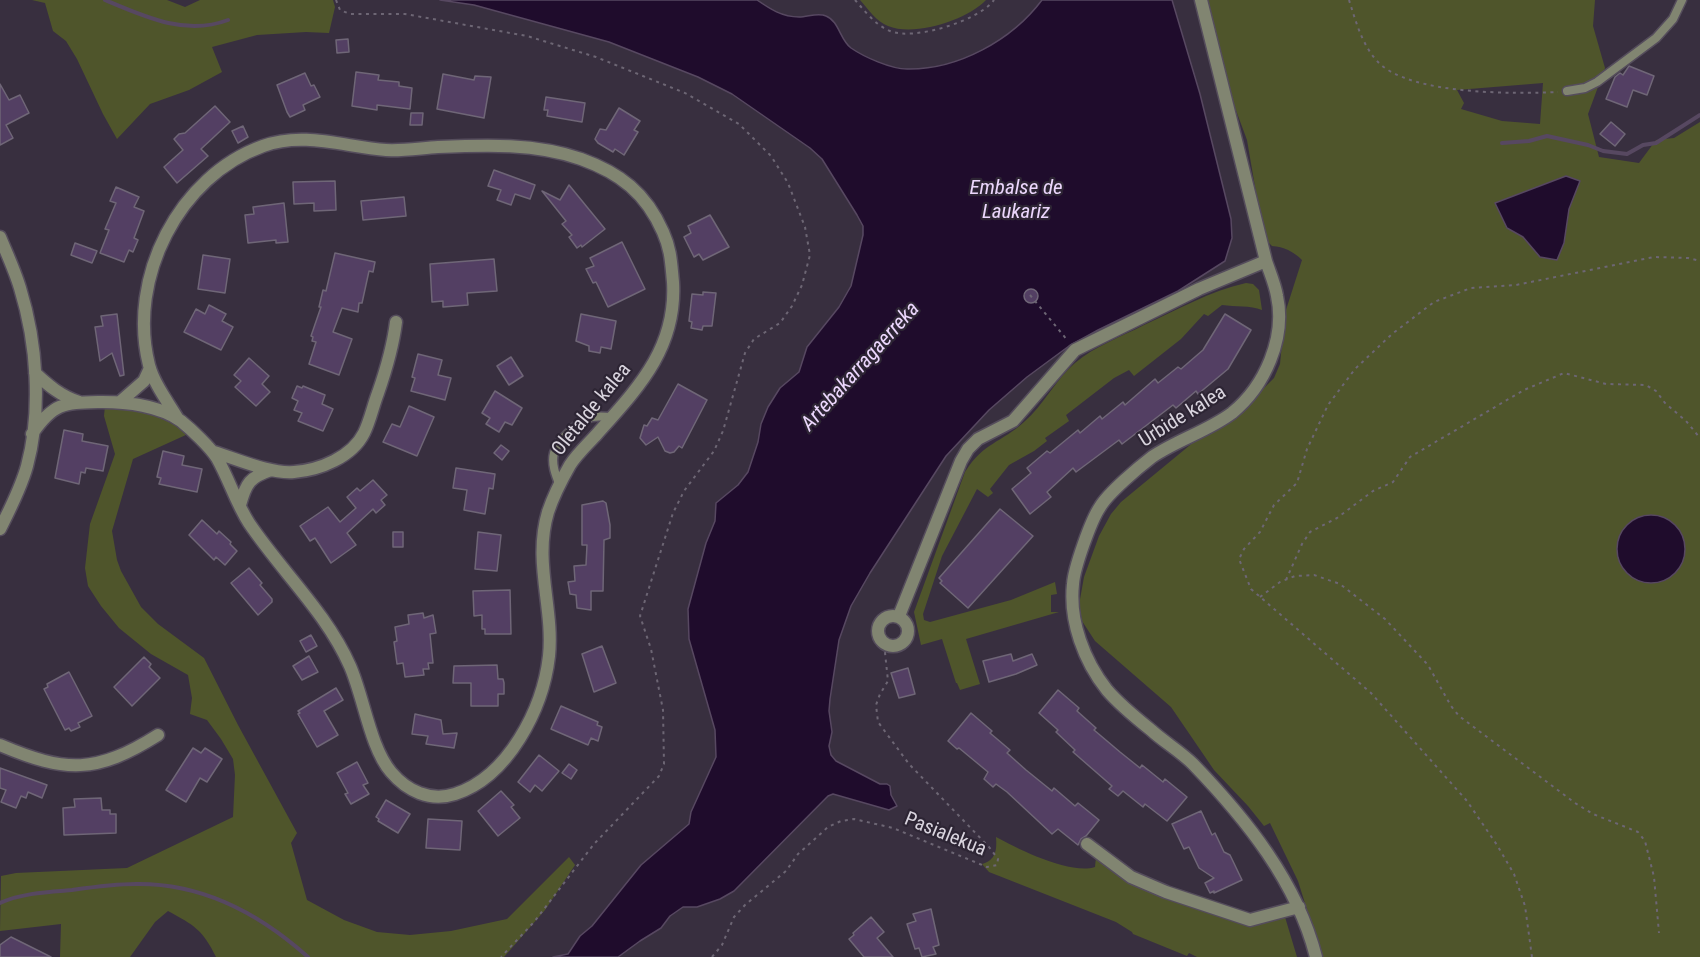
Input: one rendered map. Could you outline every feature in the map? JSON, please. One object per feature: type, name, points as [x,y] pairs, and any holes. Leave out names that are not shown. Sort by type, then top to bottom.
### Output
[{"type":"street","name":"Urbide kalea","points":[[1201,0],[1266,261],[1278,297],[1279,325],[1272,356],[1255,390],[1231,414],[1152,457],[1104,501],[1096,514],[1075,573],[1073,599],[1079,639],[1087,657],[1108,690],[1150,729],[1191,762],[1237,812],[1277,869],[1299,907],[1316,957]]},
{"type":"street","name":"Oletalde kalea","points":[[310,139],[389,150],[481,146],[559,151],[602,166],[633,187],[654,212],[670,249],[674,298],[666,337],[656,360],[630,398],[612,417],[572,462],[549,510],[543,538],[543,580],[548,608],[549,654],[542,691],[523,733],[504,762],[476,785],[445,797],[416,793],[391,772],[379,753],[363,698],[336,640],[248,520],[214,452],[178,419],[153,378],[144,331],[146,301],[154,263],[171,224],[198,188],[231,161],[267,144],[310,139]]},
{"type":"street","points":[[0,237],[23,297],[32,337],[36,399],[27,465],[0,529]]},
{"type":"street","points":[[899,616],[961,461],[978,439],[1013,421],[1075,350],[1199,289],[1266,261]]},
{"type":"street","points":[[214,452],[271,470],[293,472],[325,466],[346,453],[364,434],[382,381],[396,322]]},
{"type":"street","points":[[120,402],[144,381],[150,368]]},
{"type":"street","points":[[35,373],[56,391],[80,403]]},
{"type":"street","points":[[36,399],[56,391]]},
{"type":"street","points":[[36,399],[54,408]]},
{"type":"street","name":"Oletalde kalea","points":[[54,408],[80,403],[120,402],[157,410],[178,419]]},
{"type":"street","points":[[32,434],[45,415],[54,408]]},
{"type":"street","points":[[240,505],[247,483],[257,475],[271,470]]},
{"type":"street","points":[[888,616],[899,616],[908,625],[907,638],[897,645],[884,643],[879,634],[880,624],[888,616]]},
{"type":"street","points":[[0,746],[53,764],[80,765],[103,762],[130,752],[158,735]]},
{"type":"street","points":[[1087,844],[1131,877],[1166,892],[1250,920],[1299,907]]},
{"type":"lane","points":[[1567,91],[1585,88],[1597,82],[1656,38],[1673,18],[1682,0]]},
{"type":"lane","points":[[560,486],[554,467],[554,452],[557,446],[583,420],[592,417],[612,417]]},
{"type":"path","points":[[855,0],[876,22],[891,32],[912,33],[944,28],[991,5],[994,0]]},
{"type":"path","points":[[1349,0],[1360,35],[1370,52],[1379,63],[1406,80],[1433,87],[1454,89],[1567,91]]},
{"type":"path","points":[[1532,957],[1525,906],[1514,874],[1467,801],[1371,693],[1251,589],[1239,559],[1244,549],[1260,532],[1274,505],[1297,483],[1307,449],[1328,405],[1355,369],[1392,334],[1434,302],[1471,288],[1516,285],[1654,257],[1688,258],[1700,261]]},
{"type":"path","points":[[1030,295],[1075,350]]},
{"type":"path","points":[[1286,580],[1310,532],[1337,518],[1374,491],[1393,482],[1410,457],[1524,390],[1564,373],[1606,384],[1646,385],[1656,391],[1700,438]]},
{"type":"path","points":[[1260,597],[1294,576],[1314,575],[1340,584],[1385,619],[1428,665],[1450,706],[1459,716],[1575,803],[1593,814],[1638,832],[1645,841],[1654,877],[1659,933]]},
{"type":"path","name":"Pasialekua","points":[[712,957],[722,945],[734,917],[745,905],[786,871],[798,854],[828,827],[841,820],[854,819],[893,828],[987,867],[997,865],[998,859],[989,848],[909,764],[878,722],[876,705],[888,681],[884,643]]},
{"type":"green space","points":[[32,0],[167,0],[185,7],[200,0],[333,0],[335,7],[329,33],[257,35],[212,47],[222,72],[189,90],[150,104],[117,139],[77,59],[66,41],[53,31],[45,3]]},
{"type":"green space","points":[[860,0],[986,0],[966,14],[940,25],[899,29],[880,22]]},
{"type":"green space","points":[[1201,0],[1595,0],[1593,26],[1605,68],[1588,114],[1599,157],[1639,163],[1656,140],[1674,138],[1700,122],[1700,957],[1322,957],[1298,881],[1270,823],[1264,826],[1214,770],[1171,707],[1095,641],[1082,621],[1079,605],[1084,577],[1099,536],[1111,514],[1121,502],[1201,436],[1260,392],[1274,378],[1280,364],[1285,313],[1302,260],[1292,252],[1272,246],[1268,242],[1258,204],[1247,140],[1224,78]],"holes":[[[1543,83],[1540,124],[1502,121],[1461,109],[1464,103],[1457,90]]]},
{"type":"green space","points":[[1246,283],[1253,284],[1259,290],[1262,310],[1222,305],[1208,316],[1204,314],[1181,339],[1134,376],[1129,370],[1114,378],[1066,415],[1069,421],[1045,438],[1047,441],[1009,465],[990,489],[993,493],[988,497],[977,489],[942,556],[923,614],[924,620],[930,622],[1011,600],[1055,582],[1057,594],[1051,595],[1051,612],[1059,612],[966,639],[980,684],[960,690],[942,639],[921,645],[914,612],[965,472],[972,462],[979,454],[1016,429],[1031,415],[1061,377],[1083,357],[1108,342],[1194,301]]},
{"type":"green space","points":[[105,406],[149,414],[179,427],[188,434],[133,459],[112,531],[117,560],[141,607],[158,624],[204,658],[297,833],[291,843],[307,900],[344,920],[377,932],[410,935],[451,931],[507,919],[569,857],[575,865],[545,910],[504,957],[216,957],[207,940],[197,929],[168,911],[155,922],[130,957],[60,957],[61,924],[0,931],[1,876],[16,873],[127,868],[233,817],[235,775],[233,759],[207,720],[190,714],[192,698],[188,675],[151,654],[119,628],[88,586],[85,568],[90,524],[115,454],[104,416]]},
{"type":"green space","points":[[996,837],[1044,860],[1072,867],[1095,867],[1096,857],[1123,877],[1153,893],[1232,919],[1258,923],[1285,917],[1297,957],[1197,957],[1189,953],[1187,956],[1133,934],[1116,922],[989,872],[982,864],[995,854]]},
{"type":"water","name":"Embalse de Laukariz","points":[[440,0],[757,0],[787,16],[820,14],[826,16],[834,22],[851,48],[878,62],[907,69],[945,64],[982,50],[1015,28],[1042,0],[1172,0],[1200,94],[1231,219],[1232,238],[1225,261],[1178,291],[1069,346],[1027,377],[989,410],[946,456],[851,606],[839,640],[830,699],[832,732],[829,746],[831,755],[836,761],[880,784],[890,786],[891,795],[897,806],[889,810],[833,794],[828,796],[734,891],[697,907],[683,907],[670,916],[661,928],[618,957],[553,957],[568,954],[580,936],[592,926],[641,865],[689,824],[691,812],[716,757],[715,730],[689,639],[688,609],[706,543],[715,521],[716,503],[738,485],[748,472],[768,407],[780,388],[799,372],[807,347],[839,307],[851,286],[863,226],[822,159],[810,148],[732,94],[698,77],[609,42],[474,5]]},
{"type":"water","points":[[1566,176],[1580,181],[1569,209],[1564,243],[1557,260],[1540,257],[1523,237],[1507,228],[1495,203]]},
{"type":"water","points":[[1651,515],[1664,518],[1675,525],[1682,536],[1685,549],[1682,562],[1675,573],[1664,580],[1651,583],[1638,580],[1627,573],[1620,562],[1617,549],[1620,536],[1627,525],[1638,518]]},
{"type":"building","points":[[348,39],[349,52],[337,53],[336,40]]},
{"type":"building","points":[[1629,66],[1654,76],[1647,95],[1633,90],[1627,107],[1606,99],[1615,77],[1620,73],[1623,75]]},
{"type":"building","points":[[356,72],[379,75],[378,80],[399,82],[399,86],[412,88],[410,109],[377,105],[377,110],[352,106]]},
{"type":"building","points":[[305,73],[311,86],[314,85],[320,97],[303,105],[305,110],[290,117],[277,85]]},
{"type":"building","points":[[443,74],[474,80],[475,76],[491,77],[484,118],[437,109]]},
{"type":"building","points":[[0,84],[9,100],[20,95],[29,113],[6,125],[13,138],[0,145]]},
{"type":"building","points":[[546,97],[585,103],[582,122],[547,116],[548,110],[544,110]]},
{"type":"building","points":[[215,106],[230,122],[201,149],[208,156],[177,183],[164,167],[183,150],[174,139],[179,134],[185,133]]},
{"type":"building","points":[[619,108],[640,121],[634,130],[638,132],[624,155],[615,149],[613,152],[595,139],[600,129],[606,130]]},
{"type":"building","points":[[411,113],[423,113],[422,125],[410,125]]},
{"type":"building","points":[[1611,122],[1625,134],[1615,146],[1600,134]]},
{"type":"building","points":[[243,126],[248,137],[238,143],[232,131]]},
{"type":"building","points":[[494,170],[535,185],[530,199],[515,194],[511,205],[497,200],[501,190],[488,186]]},
{"type":"building","points":[[335,181],[336,210],[314,211],[314,203],[294,204],[293,182]]},
{"type":"building","points":[[569,185],[605,229],[582,247],[581,245],[577,248],[569,237],[572,235],[562,224],[566,221],[542,191],[560,200]]},
{"type":"building","points":[[116,187],[139,197],[134,207],[144,211],[134,238],[138,240],[133,252],[129,250],[124,262],[100,253],[109,230],[105,229],[116,203],[110,201]]},
{"type":"building","points":[[404,197],[406,216],[363,220],[361,201]]},
{"type":"building","points":[[284,203],[288,242],[276,243],[276,240],[248,243],[245,215],[254,214],[253,207]]},
{"type":"building","points":[[710,215],[729,247],[703,260],[699,254],[694,257],[684,237],[691,233],[688,226]]},
{"type":"building","points":[[622,242],[645,289],[608,307],[596,282],[593,283],[586,269],[594,266],[590,258]]},
{"type":"building","points":[[75,243],[97,251],[92,263],[71,255]]},
{"type":"building","points":[[335,253],[375,262],[373,272],[369,271],[358,312],[342,308],[333,332],[352,339],[339,375],[309,364],[316,342],[312,341],[311,336],[321,307],[319,307],[323,290],[326,291]]},
{"type":"building","points":[[203,255],[230,259],[225,293],[198,289]]},
{"type":"building","points":[[494,259],[497,291],[467,293],[468,305],[443,307],[443,301],[432,302],[430,264]]},
{"type":"building","points":[[1031,289],[1036,291],[1038,296],[1036,301],[1031,303],[1026,301],[1024,296],[1026,291]]},
{"type":"building","points":[[703,292],[716,293],[712,326],[703,326],[702,330],[691,328],[692,322],[689,321],[692,294],[703,295]]},
{"type":"building","points":[[209,305],[226,314],[222,321],[233,327],[221,350],[184,332],[196,309],[205,314]]},
{"type":"building","points":[[117,314],[124,375],[120,376],[112,353],[100,361],[95,327],[103,326],[101,316]]},
{"type":"building","points":[[581,314],[616,321],[611,349],[601,347],[600,353],[589,351],[589,346],[576,341]]},
{"type":"building","points":[[1225,314],[1251,330],[1228,369],[1198,394],[1196,391],[1176,408],[1173,405],[1122,444],[1119,440],[1076,472],[1073,468],[1047,492],[1051,497],[1030,514],[1012,489],[1031,473],[1027,468],[1078,430],[1080,433],[1100,416],[1102,419],[1123,402],[1125,405],[1155,379],[1158,383],[1178,367],[1181,369],[1203,350]]},
{"type":"building","points":[[418,354],[442,360],[438,375],[451,378],[445,400],[411,391]]},
{"type":"building","points":[[511,357],[523,376],[509,385],[497,366]]},
{"type":"building","points":[[249,358],[269,376],[262,384],[270,392],[256,406],[235,387],[241,381],[234,375]]},
{"type":"building","points":[[678,384],[707,400],[682,448],[679,446],[670,453],[665,451],[658,437],[646,445],[640,438],[644,425],[647,426],[652,418],[658,420]]},
{"type":"building","points":[[297,386],[302,388],[303,386],[325,395],[322,404],[333,409],[323,431],[298,421],[302,413],[294,410],[298,401],[292,398]]},
{"type":"building","points":[[495,391],[522,408],[512,425],[505,422],[499,432],[486,424],[490,418],[482,413]]},
{"type":"building","points":[[409,406],[434,417],[417,456],[383,442],[392,424],[400,427]]},
{"type":"building","points":[[64,430],[83,434],[82,441],[108,446],[103,471],[86,468],[85,473],[81,472],[79,484],[55,478]]},
{"type":"building","points":[[501,445],[509,451],[502,460],[494,453]]},
{"type":"building","points":[[163,451],[184,456],[182,465],[202,469],[197,492],[159,484],[161,478],[157,477]]},
{"type":"building","points":[[456,468],[495,474],[493,489],[489,488],[485,514],[464,510],[467,490],[453,488]]},
{"type":"building","points":[[373,480],[387,495],[381,500],[385,505],[376,513],[373,509],[347,533],[356,545],[331,563],[315,538],[310,541],[300,526],[328,507],[340,522],[356,508],[347,497],[357,488],[360,491]]},
{"type":"building","points":[[603,501],[606,503],[610,538],[604,540],[603,591],[591,591],[591,610],[577,608],[576,595],[570,594],[568,582],[575,581],[574,566],[586,565],[587,545],[582,545],[582,505]]},
{"type":"building","points":[[1000,509],[1033,536],[968,608],[940,583],[942,581],[939,578]]},
{"type":"building","points":[[202,520],[217,534],[219,531],[237,551],[225,565],[216,557],[214,560],[189,535]]},
{"type":"building","points":[[393,532],[403,532],[403,547],[393,547]]},
{"type":"building","points":[[478,532],[501,535],[497,571],[475,569]]},
{"type":"building","points":[[249,568],[272,599],[272,602],[258,615],[231,583]]},
{"type":"building","points":[[510,590],[511,634],[485,634],[485,629],[482,629],[482,615],[474,616],[473,591]]},
{"type":"building","points":[[423,613],[424,618],[433,615],[436,633],[430,634],[433,663],[428,663],[429,669],[423,669],[424,675],[405,677],[403,663],[397,664],[394,642],[397,641],[395,627],[409,624],[408,615]]},
{"type":"building","points":[[311,635],[317,646],[306,652],[300,641]]},
{"type":"building","points":[[602,646],[616,683],[594,692],[582,654]]},
{"type":"building","points":[[1011,654],[1013,661],[1032,654],[1037,665],[989,682],[983,661]]},
{"type":"building","points":[[309,656],[318,672],[302,680],[293,666]]},
{"type":"building","points":[[144,657],[151,664],[149,667],[160,678],[132,706],[114,687]]},
{"type":"building","points":[[497,665],[498,679],[503,679],[504,683],[504,694],[498,694],[498,706],[471,706],[471,683],[453,683],[454,666]]},
{"type":"building","points":[[908,668],[915,694],[899,698],[891,673]]},
{"type":"building","points":[[69,672],[92,716],[78,723],[80,727],[71,731],[69,728],[65,730],[44,689],[48,687],[47,684]]},
{"type":"building","points":[[336,688],[343,700],[324,711],[338,735],[317,747],[298,711]]},
{"type":"building","points":[[1058,690],[1079,708],[1077,711],[1096,728],[1094,730],[1120,752],[1140,768],[1142,765],[1163,782],[1165,779],[1187,797],[1167,821],[1145,804],[1143,807],[1123,791],[1118,796],[1109,789],[1112,786],[1073,752],[1075,750],[1056,732],[1058,730],[1039,713]]},
{"type":"building","points":[[561,706],[598,722],[597,725],[602,727],[598,741],[591,738],[588,745],[551,729]]},
{"type":"building","points":[[971,713],[992,731],[990,733],[1010,750],[1007,753],[1026,770],[1052,791],[1054,788],[1075,806],[1078,803],[1099,820],[1078,845],[1058,829],[1052,834],[1007,792],[996,784],[993,787],[984,779],[988,772],[948,741]]},
{"type":"building","points":[[415,714],[441,720],[443,734],[457,733],[454,748],[426,744],[428,736],[412,734]]},
{"type":"building","points":[[193,748],[201,753],[205,748],[222,759],[207,782],[200,778],[186,802],[166,790]]},
{"type":"building","points":[[539,755],[559,771],[542,791],[535,785],[530,792],[518,782]]},
{"type":"building","points":[[357,762],[368,783],[363,785],[369,794],[351,804],[337,773]]},
{"type":"building","points":[[569,764],[577,770],[571,779],[562,773]]},
{"type":"building","points":[[0,768],[47,785],[42,798],[28,792],[26,798],[21,796],[16,808],[1,802],[6,790],[0,788]]},
{"type":"building","points":[[501,791],[514,805],[511,807],[520,818],[498,836],[478,811]]},
{"type":"building","points":[[101,798],[102,810],[110,810],[110,814],[116,814],[116,833],[64,835],[63,808],[75,807],[74,799]]},
{"type":"building","points":[[386,800],[410,814],[398,833],[378,821],[376,817]]},
{"type":"building","points":[[1201,811],[1212,835],[1215,833],[1224,852],[1230,855],[1242,880],[1214,893],[1214,891],[1210,893],[1205,883],[1214,878],[1199,868],[1189,847],[1184,849],[1172,824]]},
{"type":"building","points":[[428,819],[462,821],[460,850],[426,848]]},
{"type":"building","points":[[931,909],[939,945],[933,947],[936,954],[922,957],[919,948],[915,949],[907,924],[916,921],[913,914]]},
{"type":"building","points":[[871,917],[884,932],[877,938],[893,957],[864,957],[849,939]]},
{"type":"building","points":[[11,937],[51,957],[0,957],[0,945]]},
{"type":"waterway","points":[[105,0],[150,18],[181,25],[197,26],[228,20]]},
{"type":"waterway","name":"Artebakarragaerreka","points":[[1502,143],[1529,141],[1547,136],[1588,145],[1603,151],[1627,154],[1643,145],[1656,143],[1700,115]]},
{"type":"waterway","name":"Artebakarragaerreka","points":[[0,903],[35,894],[112,885],[160,885],[184,889],[207,895],[250,915],[290,941],[308,957]]}]
